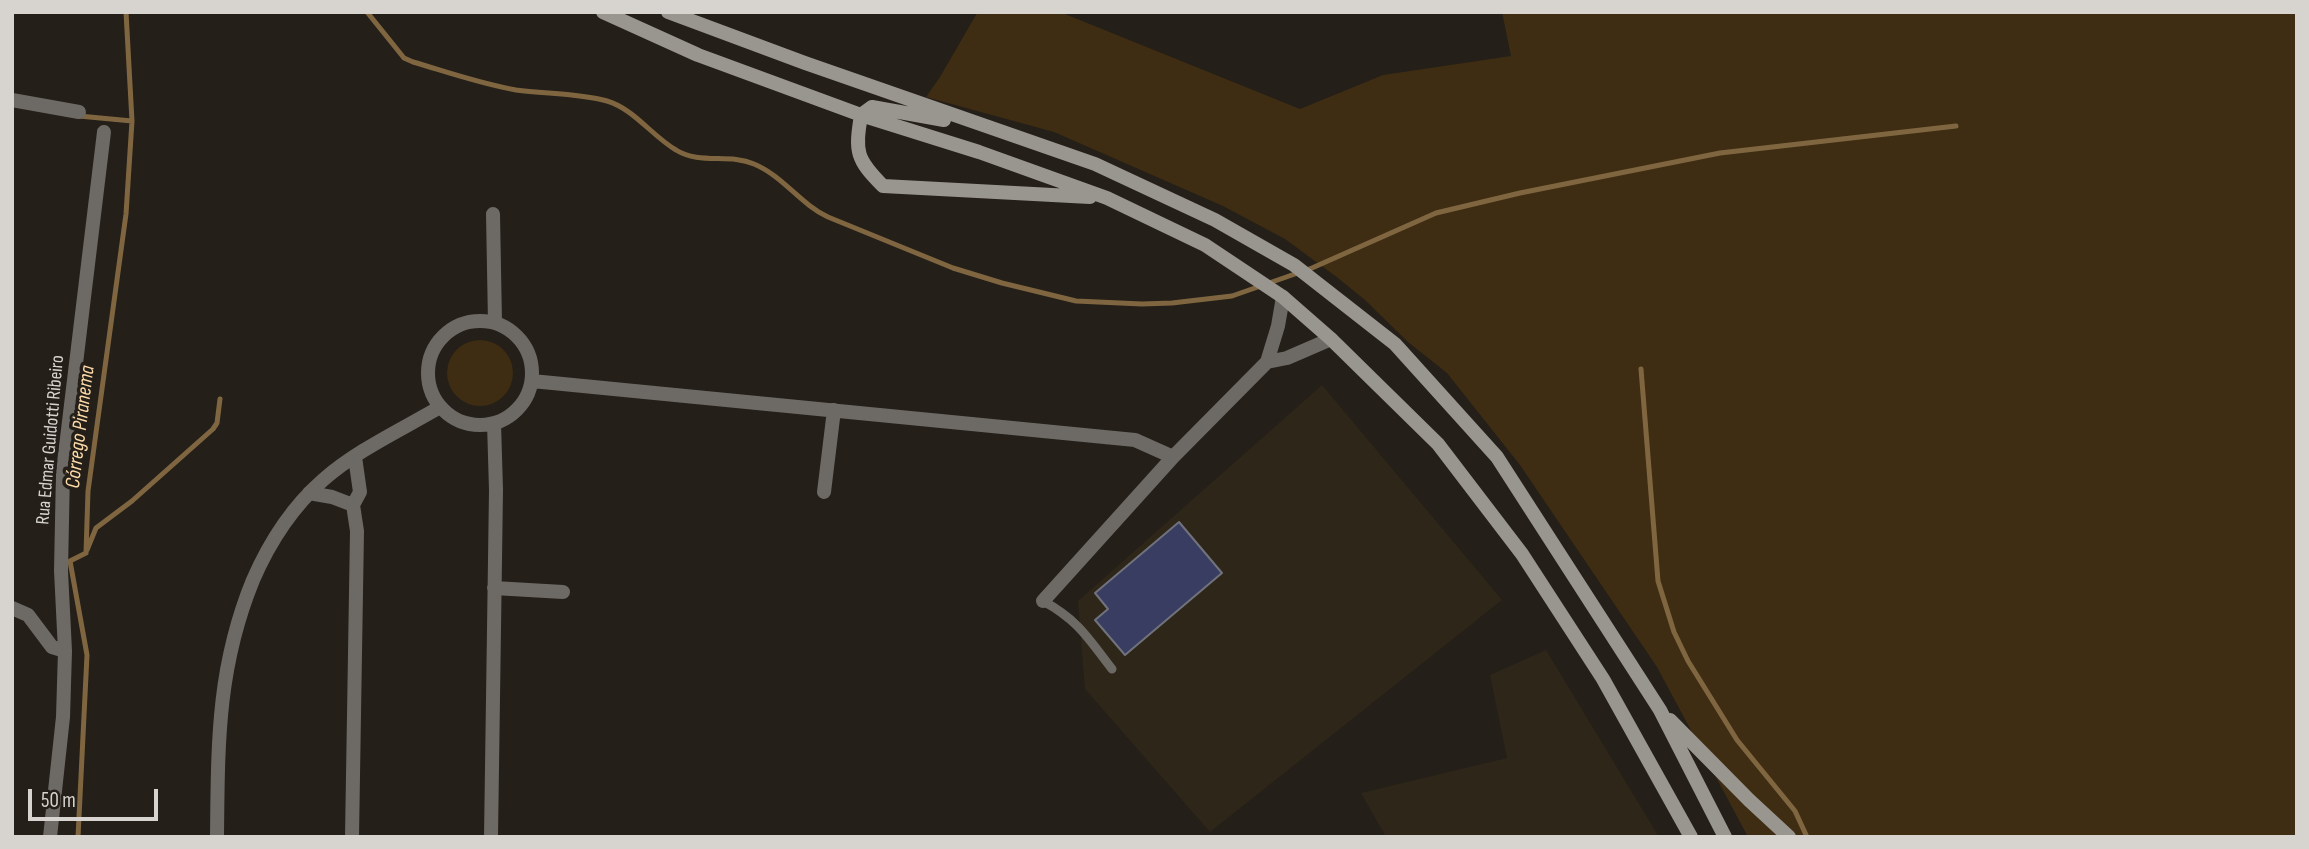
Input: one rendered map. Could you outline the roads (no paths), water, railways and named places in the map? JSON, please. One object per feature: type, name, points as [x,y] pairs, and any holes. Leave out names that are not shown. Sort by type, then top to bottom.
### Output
[{"type":"main road","points":[[603,12],[698,55],[861,115],[979,152],[1107,198],[1205,245],[1283,297],[1331,339],[1438,444],[1522,554],[1603,679],[1691,837]]},
{"type":"main road","points":[[668,12],[1095,164],[1215,220],[1294,265],[1395,344],[1497,457],[1660,710],[1725,837]]},
{"type":"main road","points":[[987,127],[872,107],[861,115],[856,147],[867,171],[883,186],[1107,198]]},
{"type":"main road","points":[[1660,710],[1789,837]]},
{"type":"street","points":[[12,100],[79,112]]},
{"type":"street","name":"Rua Edmar Guidotti Ribeiro","points":[[50,837],[63,717],[65,651],[61,571],[64,471],[104,132]]},
{"type":"street","points":[[493,214],[495,323]]},
{"type":"street","points":[[1043,601],[1173,457],[1267,362],[1283,297]]},
{"type":"street","points":[[480,320],[509,329],[520,339],[528,351],[532,381],[519,407],[508,417],[480,425],[465,423],[440,407],[428,380],[428,365],[441,338],[452,328],[480,320]]},
{"type":"street","points":[[1267,362],[1287,358],[1331,339]]},
{"type":"street","points":[[532,381],[1135,440],[1173,457]]},
{"type":"street","points":[[217,837],[220,712],[240,613],[265,552],[309,493],[355,457],[440,407]]},
{"type":"street","points":[[824,492],[834,410]]},
{"type":"street","points":[[491,837],[494,423]]},
{"type":"street","points":[[352,837],[358,531],[353,505],[360,492],[355,457]]},
{"type":"street","points":[[309,493],[332,497],[353,505]]},
{"type":"street","points":[[494,588],[563,592]]},
{"type":"street","points":[[13,612],[28,615],[52,647],[65,651]]},
{"type":"lane","points":[[1043,601],[1077,624],[1112,669]]},
{"type":"waterway","name":"Córrego Piranema","points":[[86,553],[88,491],[126,214],[132,121],[126,12]]},
{"type":"waterway","points":[[367,12],[404,58],[413,62],[503,87],[607,101],[626,110],[667,144],[685,154],[735,159],[764,169],[828,217],[953,268],[1076,301],[1142,304],[1232,296],[1312,268],[1436,213],[1520,193],[1720,153],[1956,126]]},
{"type":"waterway","points":[[79,116],[132,121]]},
{"type":"waterway","points":[[1641,369],[1658,581],[1674,632],[1688,661],[1737,740],[1795,811],[1807,837]]},
{"type":"waterway","points":[[87,550],[96,528],[132,501],[213,429],[217,423],[220,399]]},
{"type":"waterway","name":"Córrego Piranema","points":[[78,837],[87,655],[70,561],[86,553]]}]
